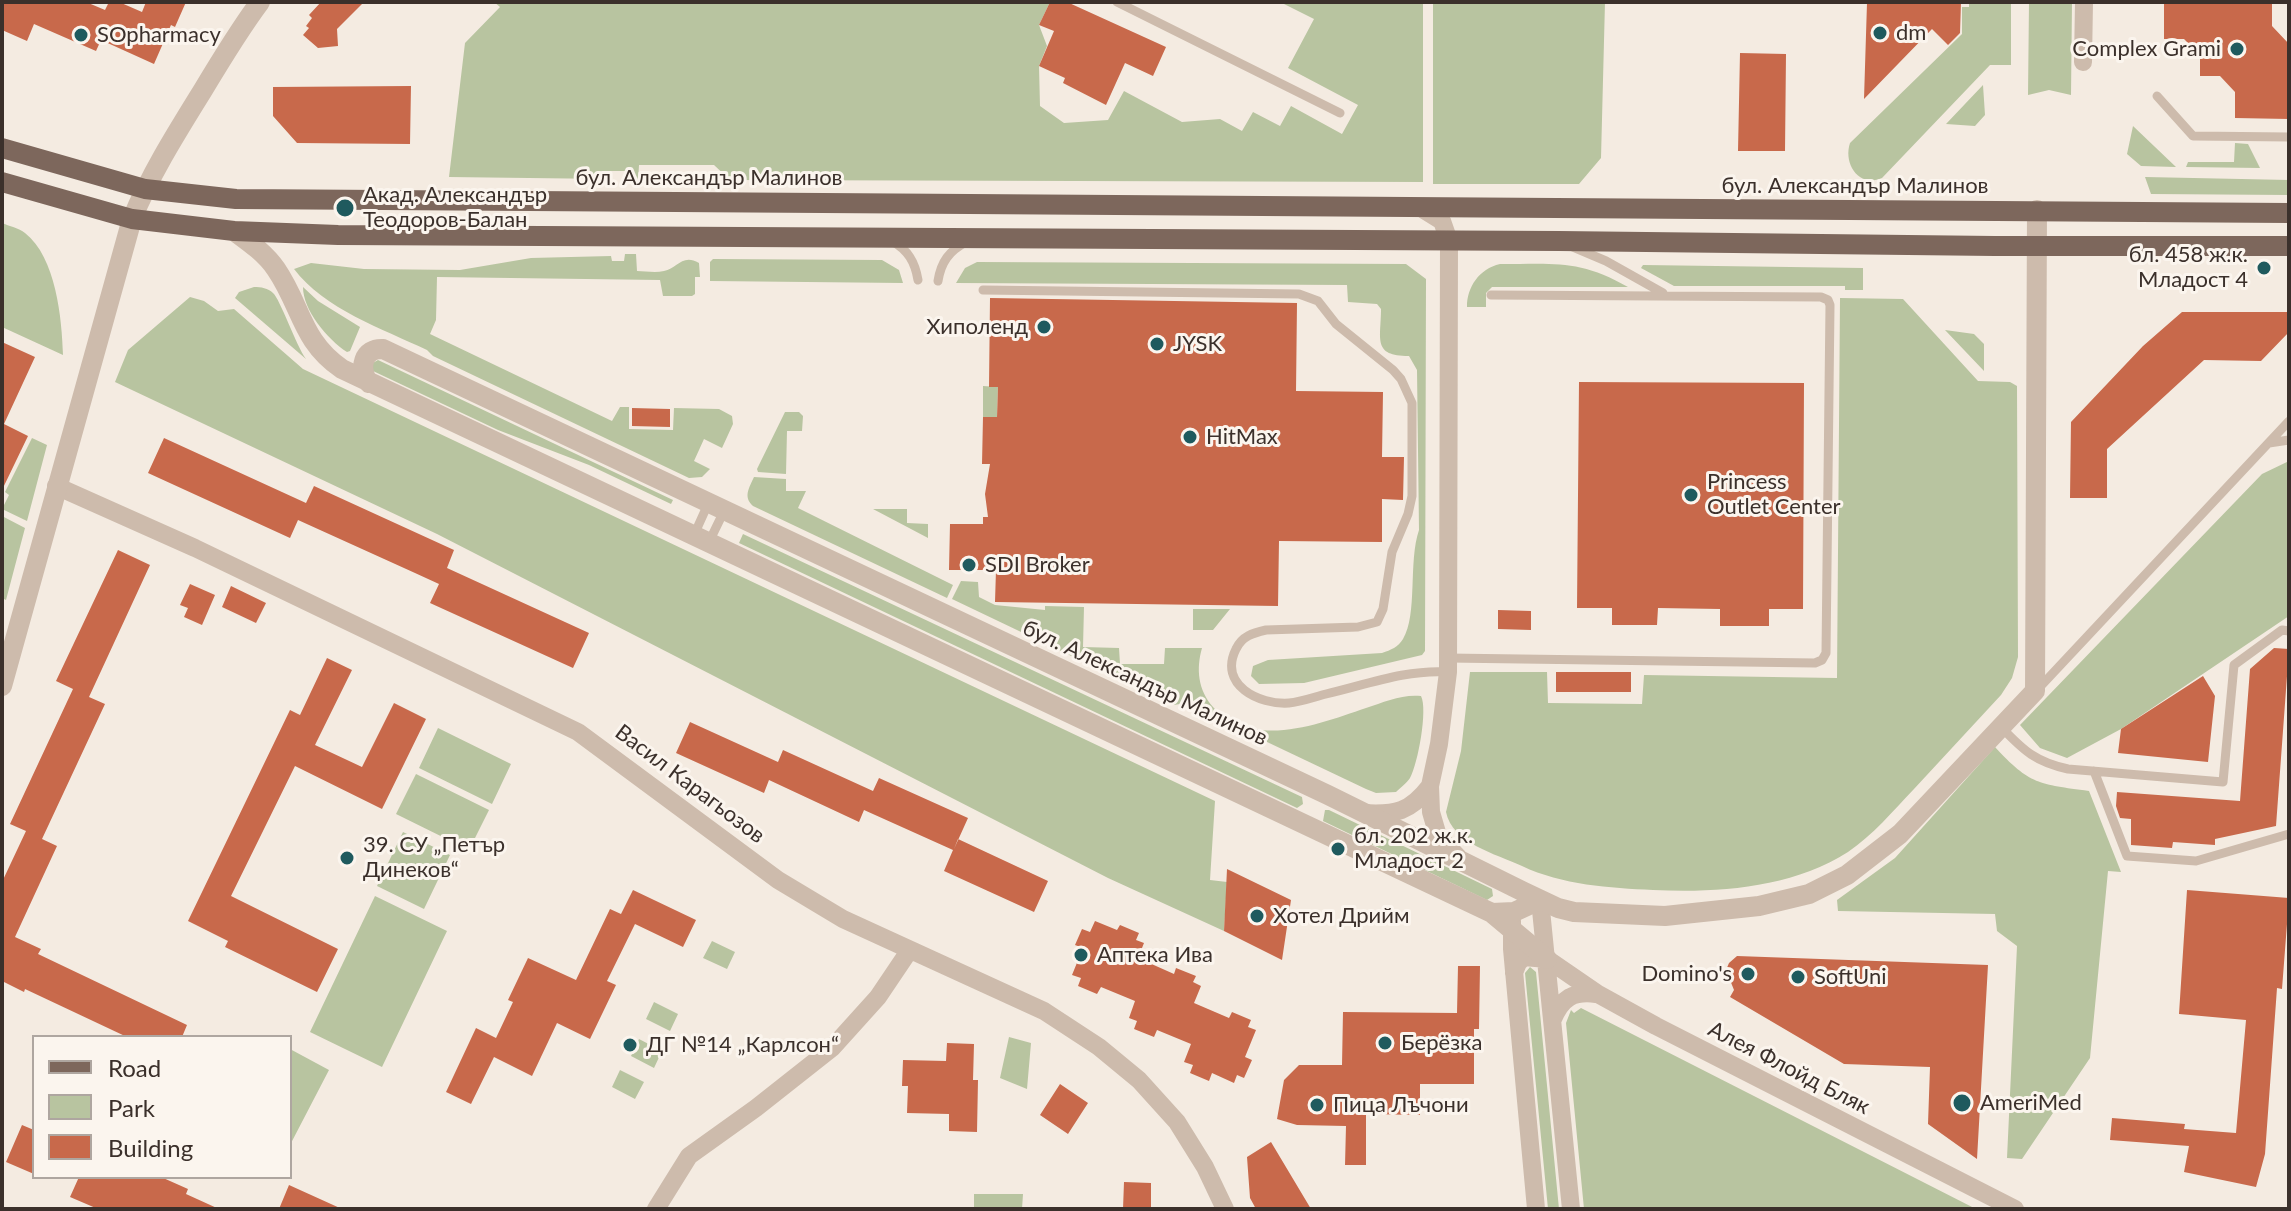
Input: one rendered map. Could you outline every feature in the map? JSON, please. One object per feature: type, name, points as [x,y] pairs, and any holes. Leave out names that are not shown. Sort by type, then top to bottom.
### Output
[{"type":"main road","name":"бул. Александър Малинов","points":[[2,148],[145,189],[213,198],[1421,208],[2286,211]]},
{"type":"main road","points":[[2,182],[132,219],[234,231],[353,235],[2289,246]]},
{"type":"street","points":[[2,686],[132,219],[145,189],[243,24],[260,2]]},
{"type":"street","points":[[2083,62],[2084,2]]},
{"type":"street","points":[[1421,208],[1442,221],[1449,241],[1448,665],[1439,744],[1430,786],[1431,812],[1438,836],[1462,861]]},
{"type":"street","points":[[2035,691],[2037,210]]},
{"type":"street","points":[[234,231],[266,256],[275,268],[319,352],[369,383],[1492,913],[1500,896],[1495,878]]},
{"type":"street","name":"бул. Александър Малинов","points":[[369,383],[362,365],[367,354],[383,349],[1532,896],[1574,912],[1665,916],[1759,906],[1809,894],[1847,875],[1900,834],[2035,691]]},
{"type":"street","name":"Васил Карагьозов","points":[[56,486],[195,548],[578,732],[778,880],[843,919],[1044,1011],[1099,1047],[1139,1080],[1177,1122],[1205,1167],[1225,1209]]},
{"type":"street","points":[[1363,813],[1405,810],[1430,786]]},
{"type":"street","points":[[1532,896],[1512,920],[1536,1209]]},
{"type":"street","points":[[1532,896],[1547,959],[1571,1209]]},
{"type":"street","name":"Алея Флойд Бляк","points":[[1492,913],[1512,920],[1547,959],[1598,994],[1766,1084],[2015,1209]]},
{"type":"street","points":[[656,1209],[689,1156],[832,1048],[878,997],[909,951]]},
{"type":"street","points":[[1514,973],[1524,957],[1547,959]]},
{"type":"street","points":[[1553,1019],[1559,1005],[1567,997],[1585,992],[1598,994]]},
{"type":"lane","points":[[1117,2],[1340,113]]},
{"type":"lane","points":[[2157,96],[2193,136],[2289,137]]},
{"type":"lane","points":[[938,281],[946,257],[963,243],[977,238]]},
{"type":"lane","points":[[885,239],[910,256],[918,280]]},
{"type":"lane","points":[[1559,241],[1606,261],[1667,295]]},
{"type":"lane","points":[[983,290],[1299,294],[1318,301],[1336,324],[1393,370],[1408,390],[1412,403],[1412,496],[1392,552],[1383,609],[1377,622],[1358,627],[1253,633],[1236,648],[1232,663],[1235,679],[1249,695],[1286,703],[1448,665],[1815,663],[1822,660],[1826,653],[1828,300],[1821,297],[1491,295]]},
{"type":"lane","points":[[2035,691],[2289,421]]},
{"type":"lane","points":[[2268,444],[2289,440]]},
{"type":"lane","points":[[701,539],[716,508]]},
{"type":"lane","points":[[701,539],[716,508]]},
{"type":"lane","points":[[2002,728],[2033,758],[2068,769],[2223,782],[2234,665],[2282,630],[2289,631]]},
{"type":"lane","points":[[2094,771],[2127,856],[2196,861],[2289,834]]},
{"type":"green space","points":[[494,2],[1050,2],[1039,25],[1047,46],[1039,66],[1040,106],[1064,123],[1108,120],[1124,91],[1182,122],[1220,119],[1242,131],[1253,112],[1280,126],[1291,106],[1342,134],[1358,105],[1288,68],[1314,19],[1280,2],[1423,2],[1423,182],[730,180],[714,165],[639,165],[638,182],[630,182],[629,171],[609,171],[609,179],[449,177],[465,43],[500,7]]},
{"type":"green space","points":[[1433,2],[1605,2],[1601,158],[1579,184],[1433,184]]},
{"type":"green space","points":[[1969,2],[2011,2],[2011,65],[1990,65],[1882,178],[1866,180],[1860,177],[1851,166],[1850,143],[1962,34],[1962,7],[1969,7]]},
{"type":"green space","points":[[2029,2],[2072,2],[2071,95],[2049,90],[2028,95]]},
{"type":"green space","points":[[1983,85],[1985,115],[1975,126],[1946,124]]},
{"type":"green space","points":[[2133,126],[2176,167],[2141,166],[2127,154]]},
{"type":"green space","points":[[2235,143],[2248,144],[2260,168],[2186,167],[2188,162],[2234,162]]},
{"type":"green space","points":[[2145,177],[2289,180],[2289,195],[2151,194]]},
{"type":"green space","points":[[2,223],[25,233],[44,257],[59,307],[63,355],[2,327]]},
{"type":"green space","points":[[625,254],[636,254],[637,271],[669,270],[688,260],[699,263],[700,277],[695,277],[695,294],[663,296],[660,280],[437,277],[436,320],[430,334],[612,421],[620,407],[629,407],[629,429],[673,430],[674,408],[719,409],[732,416],[733,424],[722,448],[704,439],[694,461],[710,469],[702,477],[689,478],[355,317],[321,296],[294,269],[311,263],[364,269],[460,270],[531,258],[611,256],[612,261],[624,261]]},
{"type":"green space","points":[[713,259],[882,260],[899,270],[903,283],[710,281],[710,262]]},
{"type":"green space","points":[[977,262],[1406,264],[1426,279],[1425,651],[1422,655],[1304,683],[1259,684],[1251,676],[1253,666],[1268,660],[1382,653],[1399,644],[1408,628],[1419,530],[1417,370],[1409,356],[1389,353],[1384,349],[1380,337],[1381,309],[1377,304],[1348,302],[1347,285],[956,283],[965,268]]},
{"type":"green space","points":[[1500,264],[1580,267],[1628,287],[1492,287],[1486,293],[1486,307],[1467,307],[1469,293],[1476,280],[1486,270]]},
{"type":"green space","points":[[1643,265],[1863,268],[1863,290],[1845,290],[1845,286],[1674,286],[1641,268]]},
{"type":"green space","points":[[254,287],[267,289],[276,297],[306,359],[235,298],[239,292]]},
{"type":"green space","points":[[303,287],[318,301],[360,327],[350,351],[347,352],[324,332],[307,305]]},
{"type":"green space","points":[[190,297],[204,301],[218,311],[234,309],[303,369],[1215,801],[1210,880],[1227,882],[1224,931],[1108,878],[437,534],[115,382],[128,350]]},
{"type":"green space","points":[[1840,298],[1903,299],[1978,381],[2010,382],[2017,386],[2018,657],[2012,678],[2001,695],[1866,838],[1826,864],[1779,881],[1729,889],[1678,891],[1586,884],[1537,872],[1466,840],[1450,823],[1446,812],[1461,751],[1470,672],[1547,672],[1548,703],[1642,704],[1644,675],[1837,678]]},
{"type":"green space","points":[[1945,330],[1974,334],[1984,344],[1984,371]]},
{"type":"green space","points":[[378,360],[673,500],[671,504],[589,465],[498,430],[373,371],[371,364]]},
{"type":"green space","points":[[983,386],[998,387],[997,417],[983,417]]},
{"type":"green space","points":[[785,412],[799,412],[803,416],[802,431],[787,431],[786,474],[758,472],[757,469]]},
{"type":"green space","points":[[32,438],[47,445],[27,521],[2,509],[9,495],[5,492]]},
{"type":"green space","points":[[2289,461],[2289,616],[2121,729],[2067,758],[2040,748],[2020,725],[2262,474]]},
{"type":"green space","points":[[754,477],[786,479],[786,491],[806,491],[798,508],[953,585],[947,598],[753,506],[748,496]]},
{"type":"green space","points":[[873,509],[907,509],[907,523],[928,524],[928,538]]},
{"type":"green space","points":[[2,516],[25,528],[6,600],[2,598]]},
{"type":"green space","points":[[743,534],[1302,797],[1303,804],[1297,808],[739,543]]},
{"type":"green space","points":[[961,581],[978,582],[979,597],[995,605],[1045,610],[1045,606],[1084,607],[1083,647],[1119,648],[1120,664],[1164,664],[1165,648],[1202,648],[1199,664],[1204,694],[1213,707],[1229,720],[1248,728],[1287,730],[1328,721],[1393,699],[1421,696],[1423,724],[1413,771],[1409,780],[1396,792],[1376,793],[1366,789],[1185,703],[1174,705],[952,599]]},
{"type":"green space","points":[[1193,609],[1230,609],[1213,630],[1193,630]]},
{"type":"green space","points":[[438,728],[511,764],[492,804],[419,768]]},
{"type":"green space","points":[[1995,747],[2017,769],[2036,781],[2089,791],[2121,872],[2108,871],[2090,1058],[2022,1159],[2007,1158],[2017,946],[1997,931],[1995,914],[1838,911],[1837,900],[1895,858]]},
{"type":"green space","points":[[416,774],[489,810],[469,850],[396,814]]},
{"type":"green space","points":[[1325,810],[1492,889],[1493,896],[1487,900],[1323,821]]},
{"type":"green space","points":[[403,832],[450,855],[424,909],[377,886]]},
{"type":"green space","points":[[375,896],[447,931],[382,1067],[310,1032]]},
{"type":"green space","points":[[712,941],[735,952],[727,969],[703,958]]},
{"type":"green space","points":[[1530,967],[1536,972],[1559,1209],[1548,1209],[1525,973]]},
{"type":"green space","points":[[654,1002],[678,1014],[670,1031],[646,1019]]},
{"type":"green space","points":[[1581,1008],[1976,1209],[1584,1209],[1566,1023],[1571,1010],[1574,1013]]},
{"type":"green space","points":[[1009,1037],[1031,1043],[1027,1089],[1000,1078]]},
{"type":"green space","points":[[639,1039],[662,1051],[654,1068],[631,1056]]},
{"type":"green space","points":[[292,1050],[329,1070],[292,1141]]},
{"type":"green space","points":[[620,1070],[644,1082],[635,1099],[612,1087]]},
{"type":"green space","points":[[974,1194],[1023,1194],[1022,1209],[974,1209]]},
{"type":"building","points":[[2,2],[86,2],[105,10],[109,2],[119,2],[142,12],[146,2],[186,2],[175,27],[171,25],[154,64],[101,40],[96,51],[34,24],[27,41],[2,30]]},
{"type":"building","points":[[321,2],[364,2],[337,29],[338,46],[318,48],[303,35],[312,18],[309,15]]},
{"type":"building","points":[[1050,2],[1067,2],[1166,47],[1153,76],[1125,63],[1106,105],[1063,83],[1065,78],[1039,66],[1054,31],[1039,25]]},
{"type":"building","points":[[1961,2],[1960,33],[1948,45],[1932,29],[1864,99],[1867,3]]},
{"type":"building","points":[[2164,2],[2272,4],[2272,26],[2289,44],[2289,119],[2235,118],[2235,92],[2220,76],[2200,76],[2200,55],[2184,39],[2164,39]]},
{"type":"building","points":[[1740,53],[1786,54],[1785,151],[1738,151]]},
{"type":"building","points":[[411,86],[410,144],[297,143],[273,116],[273,87]]},
{"type":"building","name":"HitMax","points":[[990,298],[1297,303],[1296,391],[1383,392],[1382,457],[1404,457],[1403,500],[1382,499],[1382,542],[1279,541],[1278,606],[995,602],[996,570],[949,570],[950,524],[983,524],[983,517],[988,517],[985,494],[990,464],[982,464],[983,417],[997,417],[998,387],[989,387]]},
{"type":"building","points":[[2182,312],[2289,312],[2289,332],[2261,361],[2204,360],[2107,449],[2107,498],[2070,498],[2071,422],[2143,346]]},
{"type":"building","points":[[2,342],[35,357],[4,424],[28,436],[2,490]]},
{"type":"building","name":"Princess Outlet Center","points":[[1579,382],[1804,383],[1803,609],[1769,609],[1769,626],[1720,626],[1720,609],[1658,608],[1657,625],[1612,625],[1612,608],[1577,608]]},
{"type":"building","points":[[632,408],[670,409],[670,427],[632,426]]},
{"type":"building","points":[[164,438],[306,503],[314,486],[454,550],[447,568],[589,633],[573,668],[430,603],[439,584],[298,520],[290,538],[148,473]]},
{"type":"building","points":[[118,550],[150,565],[89,697],[105,704],[42,839],[57,846],[15,937],[41,949],[38,954],[187,1025],[183,1035],[123,1035],[2,981],[2,882],[26,831],[10,824],[73,689],[56,681]]},
{"type":"building","points":[[190,584],[215,595],[202,625],[184,617],[188,608],[180,605]]},
{"type":"building","points":[[231,586],[266,603],[256,623],[222,607]]},
{"type":"building","points":[[1498,610],[1531,611],[1531,630],[1498,629]]},
{"type":"building","points":[[2274,648],[2289,649],[2276,826],[2215,839],[2215,845],[2173,842],[2172,848],[2131,845],[2131,819],[2120,818],[2116,806],[2117,792],[2240,801],[2250,669]]},
{"type":"building","points":[[327,658],[352,670],[315,745],[362,767],[394,703],[426,719],[382,809],[295,766],[231,896],[338,949],[317,992],[225,947],[228,941],[188,921],[290,710],[300,715]]},
{"type":"building","points":[[1556,672],[1631,672],[1631,692],[1556,692]]},
{"type":"building","points":[[2203,676],[2215,696],[2208,762],[2118,753],[2121,729]]},
{"type":"building","points":[[690,722],[778,762],[783,750],[873,791],[879,778],[968,818],[958,839],[1048,881],[1034,912],[944,871],[953,850],[864,810],[859,822],[769,780],[764,793],[676,753]]},
{"type":"building","name":"Хотел Дрийм","points":[[1227,869],[1291,900],[1282,960],[1224,931]]},
{"type":"building","points":[[633,890],[696,920],[683,947],[635,924],[607,981],[616,985],[590,1039],[557,1023],[532,1076],[494,1057],[471,1104],[446,1092],[476,1028],[496,1038],[513,1002],[508,1000],[528,958],[576,980],[610,909],[621,914]]},
{"type":"building","points":[[2187,890],[2289,898],[2282,989],[2277,988],[2265,1154],[2256,1187],[2184,1172],[2189,1146],[2110,1140],[2112,1118],[2185,1124],[2184,1129],[2236,1133],[2246,1020],[2179,1014]]},
{"type":"building","points":[[1095,921],[1117,930],[1120,925],[1139,933],[1136,940],[1144,943],[1138,958],[1174,974],[1176,968],[1196,976],[1193,982],[1201,986],[1194,1003],[1229,1018],[1232,1012],[1251,1020],[1248,1027],[1256,1030],[1245,1057],[1252,1060],[1244,1078],[1237,1075],[1234,1083],[1212,1073],[1209,1081],[1190,1073],[1193,1065],[1184,1062],[1191,1044],[1157,1030],[1154,1037],[1134,1029],[1137,1021],[1129,1018],[1135,1001],[1101,987],[1097,994],[1078,986],[1081,978],[1072,975],[1083,948],[1075,945],[1082,929],[1090,932]]},
{"type":"building","points":[[1737,956],[1988,965],[1977,1159],[1928,1124],[1930,1067],[1844,1064],[1730,997],[1734,990],[1726,970]]},
{"type":"building","points":[[1458,966],[1480,966],[1479,1029],[1474,1029],[1474,1084],[1420,1084],[1420,1115],[1366,1114],[1366,1165],[1345,1165],[1346,1126],[1297,1125],[1277,1119],[1284,1080],[1299,1065],[1342,1065],[1343,1012],[1457,1013]]},
{"type":"building","points":[[947,1043],[974,1044],[973,1080],[978,1080],[977,1132],[949,1131],[949,1114],[907,1113],[908,1086],[902,1086],[903,1060],[946,1061]]},
{"type":"building","points":[[1060,1084],[1088,1103],[1068,1134],[1040,1115]]},
{"type":"building","points":[[22,1125],[32,1129],[32,1173],[6,1162]]},
{"type":"building","points":[[1271,1142],[1311,1209],[1256,1209],[1250,1198],[1247,1157]]},
{"type":"building","points":[[78,1179],[166,1179],[188,1189],[186,1194],[219,1209],[98,1209],[70,1197]]},
{"type":"building","points":[[1124,1182],[1151,1183],[1151,1209],[1123,1209]]},
{"type":"building","points":[[289,1185],[342,1209],[279,1209]]},
{"type":"place","name":"dm","points":[[1880,33]]},
{"type":"place","name":"SOpharmacy","points":[[81,35]]},
{"type":"place","name":"Complex Grami","points":[[2237,49]]},
{"type":"place","name":"Акад. Александър Теодоров-Балан","points":[[345,208]]},
{"type":"place","name":"бл. 458 ж.к. Младост 4","points":[[2264,268]]},
{"type":"place","name":"Хиполенд","points":[[1044,327]]},
{"type":"place","name":"JYSK","points":[[1157,344]]},
{"type":"place","name":"HitMax","points":[[1190,437]]},
{"type":"place","name":"Princess Outlet Center","points":[[1691,495]]},
{"type":"place","name":"SDI Broker","points":[[969,565]]},
{"type":"place","name":"бл. 202 ж.к. Младост 2","points":[[1338,849]]},
{"type":"place","name":"39. СУ „Петър Динеков“","points":[[347,858]]},
{"type":"place","name":"Хотел Дрийм","points":[[1257,916]]},
{"type":"place","name":"Аптека Ива","points":[[1081,955]]},
{"type":"place","name":"Domino's","points":[[1748,974]]},
{"type":"place","name":"SoftUni","points":[[1798,977]]},
{"type":"place","name":"Берёзка","points":[[1385,1043]]},
{"type":"place","name":"ДГ №14 „Карлсон“","points":[[630,1045]]},
{"type":"place","name":"AmeriMed","points":[[1962,1103]]},
{"type":"place","name":"Пица Лъчони","points":[[1317,1105]]}]
